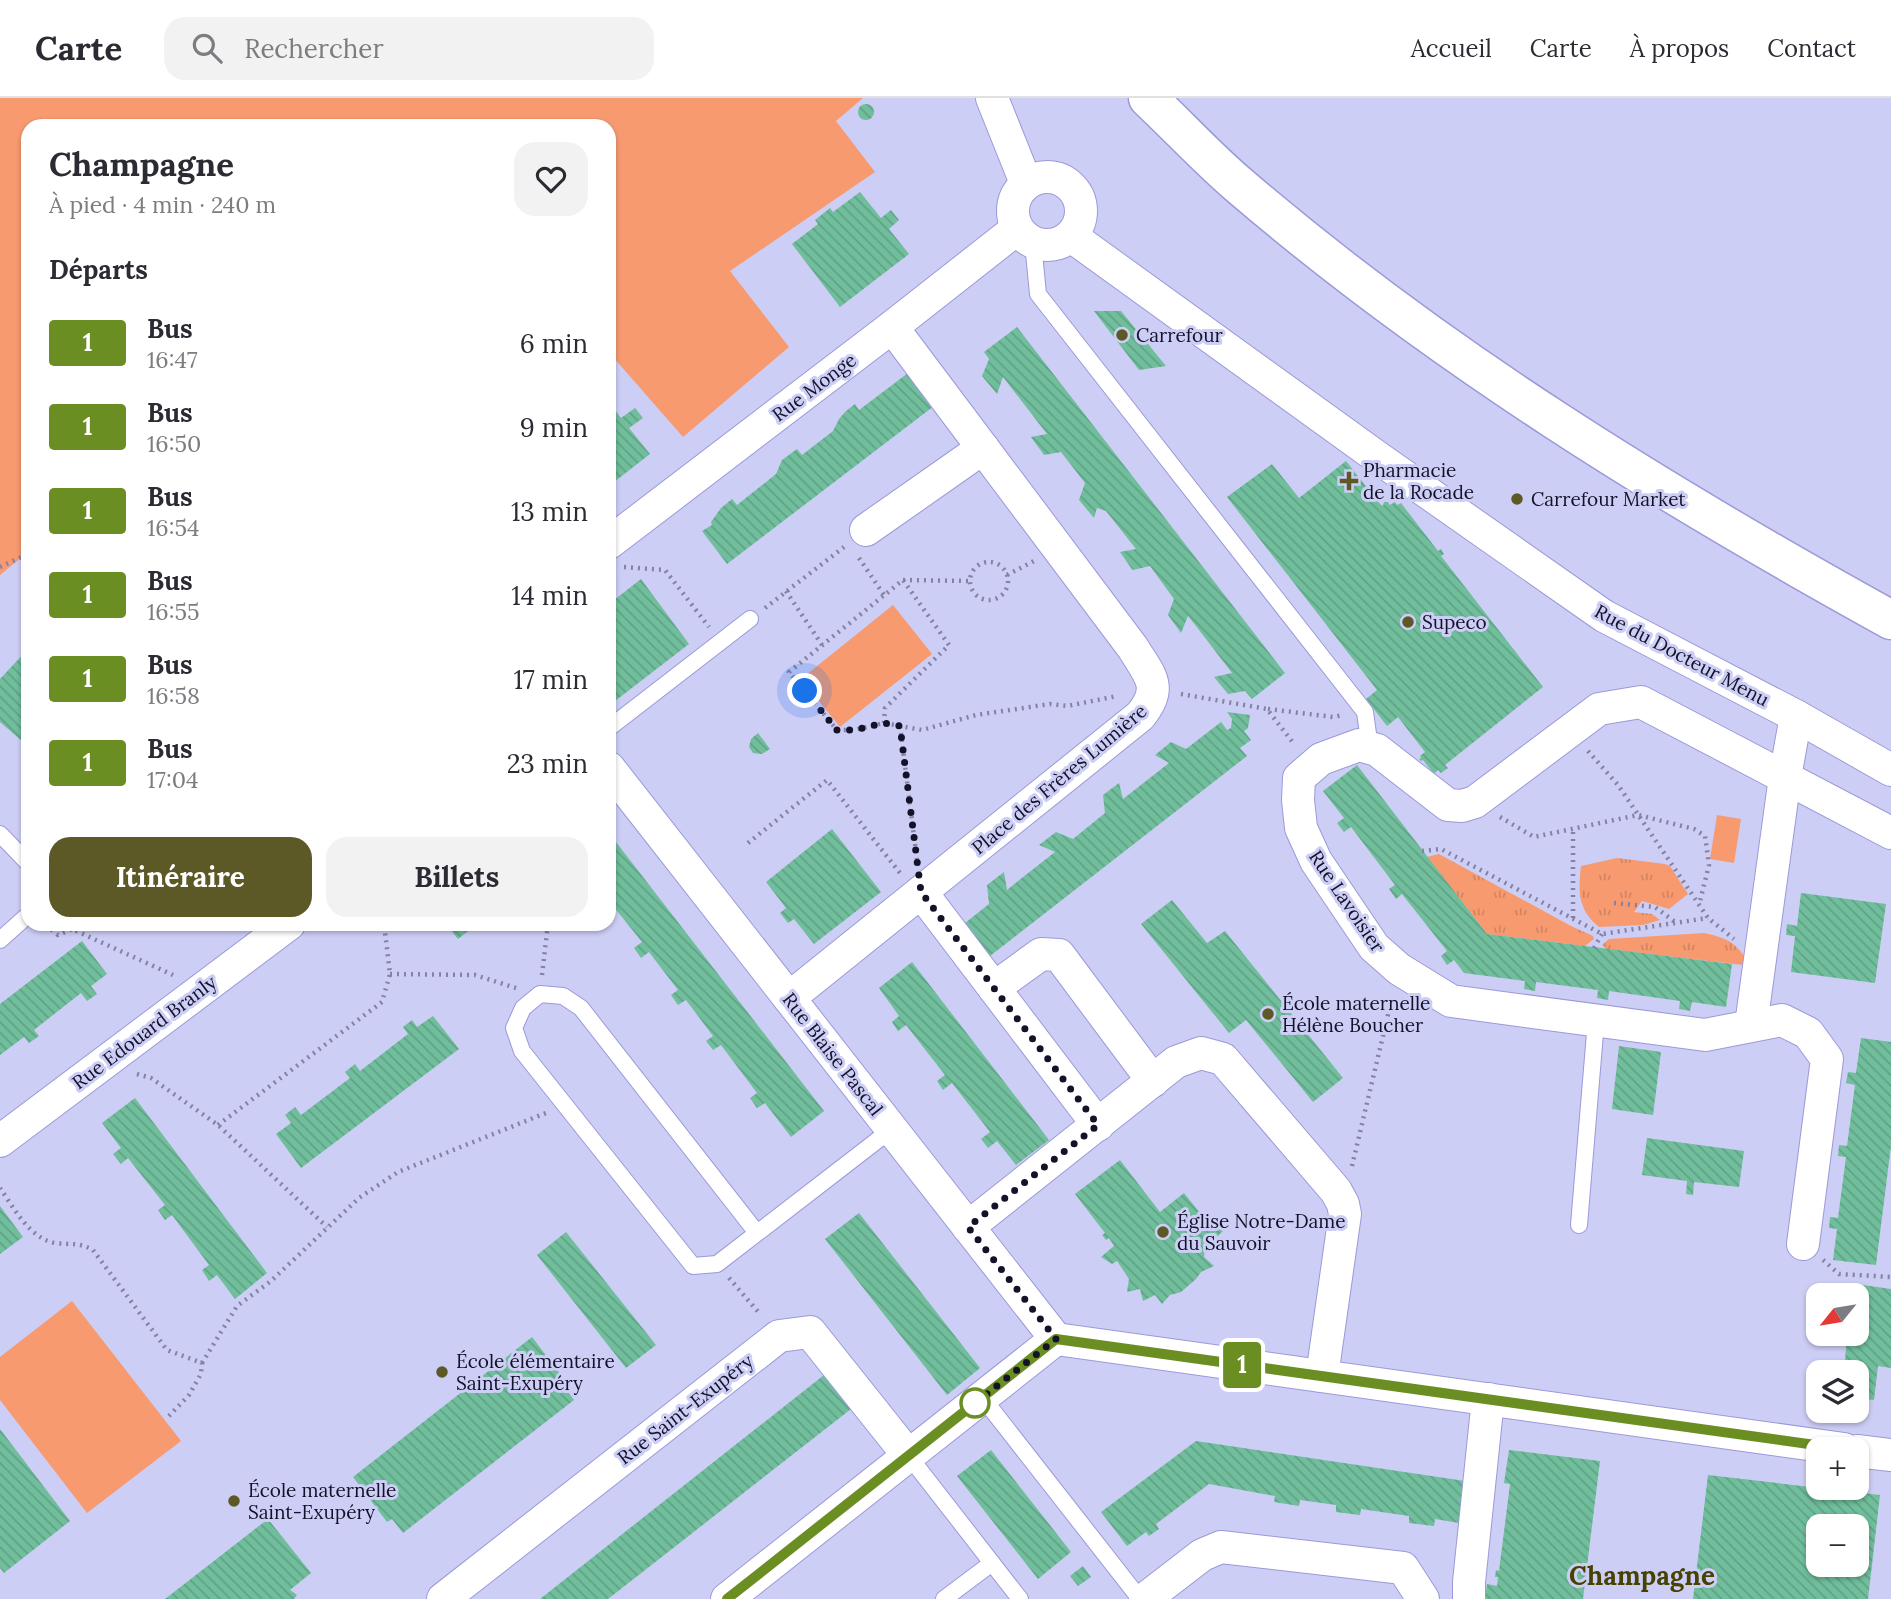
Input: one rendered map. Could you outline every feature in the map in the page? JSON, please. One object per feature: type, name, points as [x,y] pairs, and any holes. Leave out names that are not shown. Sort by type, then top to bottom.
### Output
[{"type":"main road","points":[[1149,98],[1239,185],[1369,291],[1468,363],[1692,505],[1891,620]]},
{"type":"street","points":[[992,98],[1026,183]]},
{"type":"street","points":[[1047,177],[1069,184],[1076,193],[1081,215],[1078,227],[1071,236],[1063,242],[1043,246],[1025,237],[1012,210],[1018,191],[1026,183],[1047,177]]},
{"type":"street","name":"Rue Monge","points":[[616,554],[892,327],[1009,235],[1025,237]]},
{"type":"street","name":"Rue du Docteur Menu","points":[[1071,236],[1377,457],[1604,616],[1796,716],[1891,770]]},
{"type":"street","name":"Place des Frères Lumière","points":[[789,998],[1140,716],[1150,703],[1154,689],[1149,674],[1133,648],[892,327]]},
{"type":"street","points":[[857,536],[983,448]]},
{"type":"street","points":[[1311,767],[1321,759],[1359,745],[1377,750],[1448,805],[1462,806],[1475,802],[1599,709],[1641,702],[1891,833]]},
{"type":"street","points":[[1751,1025],[1796,716]]},
{"type":"street","name":"Rue Lavoisier","points":[[1311,767],[1299,778],[1298,800],[1301,828],[1316,861],[1374,947],[1399,970],[1451,1001],[1705,1035],[1782,1020],[1808,1033],[1827,1059],[1803,1244]]},
{"type":"street","name":"Rue Blaise Pascal","points":[[616,777],[1056,1339]]},
{"type":"street","points":[[921,892],[1098,1125]]},
{"type":"street","name":"Rue Edouard Branly","points":[[0,1141],[280,931]]},
{"type":"street","points":[[994,988],[1041,954],[1059,955],[1153,1081]]},
{"type":"street","points":[[968,1227],[1176,1062],[1201,1053],[1223,1059],[1336,1191],[1343,1204],[1345,1214],[1322,1376]]},
{"type":"street","points":[[779,1336],[810,1332],[908,1455]]},
{"type":"street","name":"Rue Saint-Exupéry","points":[[443,1599],[779,1336]]},
{"type":"street","points":[[727,1599],[1056,1339],[1806,1444]]},
{"type":"street","points":[[1469,1599],[1488,1399]]},
{"type":"street","points":[[1869,1452],[1891,1455]]},
{"type":"street","points":[[1143,1599],[1202,1555],[1221,1547],[1403,1568],[1423,1599]]},
{"type":"lane","points":[[1025,237],[1038,294],[1365,712],[1370,748]]},
{"type":"lane","points":[[616,723],[750,619]]},
{"type":"lane","points":[[0,834],[21,856]]},
{"type":"lane","points":[[0,940],[21,921]]},
{"type":"lane","points":[[757,1233],[581,1008],[563,996],[540,994],[523,1008],[514,1028],[522,1051],[693,1266],[717,1264],[892,1129]]},
{"type":"lane","points":[[1579,1225],[1596,1021]]},
{"type":"lane","points":[[982,1397],[1143,1599]]},
{"type":"lane","points":[[908,1455],[1020,1599]]},
{"type":"lane","points":[[944,1599],[992,1563]]},
{"type":"path","points":[[750,619],[857,536],[884,595]]},
{"type":"path","points":[[616,555],[666,570],[720,642]]},
{"type":"path","points":[[0,567],[21,557]]},
{"type":"path","points":[[989,562],[1005,570],[1008,582],[1004,593],[999,597],[986,599],[975,593],[971,581],[978,566],[989,562]]},
{"type":"path","points":[[971,581],[903,580],[789,672],[837,730],[854,730],[884,723],[922,730],[976,715],[1050,704],[1067,706],[1154,689],[1267,709],[1333,717],[1365,712]]},
{"type":"path","points":[[884,723],[885,708],[949,645],[903,580]]},
{"type":"path","points":[[786,591],[822,645]]},
{"type":"path","points":[[1267,709],[1311,767]]},
{"type":"path","points":[[900,726],[921,892]]},
{"type":"path","points":[[1568,732],[1618,785],[1707,918],[1760,959]]},
{"type":"path","points":[[748,843],[827,779],[906,881],[921,892]]},
{"type":"path","points":[[1475,802],[1534,837],[1639,815],[1693,829],[1704,836],[1709,865],[1699,905]]},
{"type":"path","points":[[1573,829],[1573,918]]},
{"type":"path","points":[[1422,850],[1441,849],[1602,934],[1707,918]]},
{"type":"path","points":[[1614,903],[1655,907],[1675,923]]},
{"type":"path","points":[[76,931],[203,989]]},
{"type":"path","points":[[218,1125],[382,1002],[390,974],[385,931]]},
{"type":"path","points":[[390,974],[475,975],[540,994],[547,931]]},
{"type":"path","points":[[1594,948],[1602,934]]},
{"type":"path","points":[[1343,1204],[1399,970]]},
{"type":"path","points":[[103,1063],[151,1079],[218,1125],[327,1227]]},
{"type":"path","points":[[169,1416],[189,1395],[201,1374],[202,1363],[237,1306],[271,1281],[359,1198],[398,1172],[565,1105]]},
{"type":"path","points":[[0,1188],[38,1237],[54,1243],[84,1245],[93,1250],[167,1350],[202,1363]]},
{"type":"path","points":[[1803,1244],[1839,1274],[1891,1277]]},
{"type":"path","points":[[717,1264],[779,1336]]},
{"type":"green space","points":[[0,98],[863,98],[836,121],[875,172],[730,271],[789,347],[683,437],[616,360],[616,119],[21,119],[21,558],[0,575]]},
{"type":"green space","points":[[893,605],[932,654],[840,727],[801,679]]},
{"type":"green space","points":[[1717,815],[1741,819],[1734,863],[1710,859]]},
{"type":"green space","points":[[1439,854],[1593,936],[1594,939],[1585,946],[1487,934],[1427,857]]},
{"type":"green space","points":[[1617,858],[1670,866],[1688,894],[1669,909],[1642,901],[1634,912],[1652,914],[1660,920],[1643,925],[1599,927],[1583,907],[1581,866]]},
{"type":"green space","points":[[1704,933],[1733,944],[1746,959],[1743,965],[1607,949],[1602,945],[1609,939]]},
{"type":"green space","points":[[72,1301],[181,1441],[87,1513],[0,1400],[0,1357]]},
{"type":"building","points":[[863,104],[869,104],[874,112],[872,118],[863,120],[858,115],[858,109]]},
{"type":"building","points":[[860,192],[881,218],[891,210],[899,220],[889,229],[909,254],[840,307],[792,244],[818,224],[815,220],[830,208],[833,212]]},
{"type":"building","points":[[1094,311],[1121,311],[1166,366],[1139,370]]},
{"type":"building","points":[[1017,327],[1285,673],[1252,699],[1245,691],[1228,694],[1214,677],[1232,673],[1188,616],[1181,633],[1168,615],[1174,599],[1150,566],[1133,570],[1131,568],[1120,552],[1136,549],[1106,511],[1097,508],[1094,518],[1079,500],[1085,483],[1061,452],[1044,455],[1031,437],[1047,434],[1003,377],[997,394],[982,376],[989,359],[984,352]]},
{"type":"building","points":[[908,373],[934,406],[727,564],[702,531],[712,525],[711,522],[721,508],[732,499],[737,505],[776,474],[782,460],[797,449],[802,455],[833,431],[839,419],[855,404],[859,410]]},
{"type":"building","points":[[635,408],[643,418],[629,428],[650,454],[616,481],[616,411],[621,418]]},
{"type":"building","name":"Supeco","points":[[1346,461],[1380,504],[1383,506],[1384,502],[1390,505],[1401,503],[1438,551],[1441,549],[1444,554],[1441,556],[1543,687],[1445,765],[1448,768],[1441,773],[1438,770],[1434,774],[1423,760],[1419,759],[1425,752],[1398,717],[1387,726],[1366,699],[1377,690],[1227,497],[1272,464],[1299,498]]},
{"type":"building","points":[[641,579],[689,644],[616,700],[616,599]]},
{"type":"building","points":[[21,656],[21,740],[0,722],[0,679]]},
{"type":"building","points":[[1227,712],[1250,715],[1248,728],[1244,731],[1251,740],[1240,748],[1247,756],[990,956],[965,923],[989,904],[987,885],[1004,872],[1007,890],[1055,852],[1039,845],[1056,832],[1073,839],[1105,813],[1103,795],[1119,783],[1123,799],[1169,763],[1155,755],[1171,742],[1186,749],[1221,722],[1227,730],[1231,728],[1232,719]]},
{"type":"building","points":[[758,733],[770,749],[762,754],[753,753],[749,747],[751,739]]},
{"type":"building","points":[[1357,765],[1487,934],[1732,964],[1726,1007],[1692,1002],[1690,1011],[1679,1009],[1680,1001],[1609,991],[1608,1000],[1597,998],[1598,990],[1536,982],[1535,991],[1524,989],[1525,981],[1464,973],[1454,960],[1447,965],[1441,956],[1447,951],[1402,894],[1396,899],[1389,889],[1395,885],[1351,827],[1344,832],[1337,823],[1344,818],[1323,791]]},
{"type":"building","points":[[832,829],[881,892],[814,944],[794,919],[788,923],[780,913],[786,908],[766,882]]},
{"type":"building","points":[[616,842],[824,1111],[791,1137],[765,1103],[757,1108],[750,1098],[757,1093],[721,1045],[713,1050],[706,1041],[713,1036],[686,1000],[678,1005],[671,995],[678,990],[649,952],[641,958],[634,948],[642,942],[616,910]]},
{"type":"building","points":[[1801,893],[1886,904],[1875,983],[1791,972],[1795,936],[1786,935],[1787,924],[1797,926]]},
{"type":"building","points":[[1172,900],[1207,943],[1225,931],[1343,1078],[1313,1102],[1246,1020],[1229,1033],[1141,924]]},
{"type":"building","points":[[452,931],[468,931],[458,939]]},
{"type":"building","points":[[82,941],[107,974],[91,986],[97,994],[87,1001],[81,993],[34,1030],[39,1036],[29,1043],[24,1037],[0,1055],[0,1004]]},
{"type":"building","points":[[912,962],[1049,1140],[1016,1165],[997,1141],[988,1148],[981,1139],[990,1132],[952,1083],[943,1090],[937,1081],[945,1075],[906,1025],[898,1031],[892,1022],[899,1016],[879,988]]},
{"type":"building","points":[[433,1016],[459,1049],[301,1168],[276,1134],[291,1123],[285,1115],[295,1107],[301,1115],[350,1078],[345,1072],[355,1064],[360,1071],[408,1034],[403,1027],[412,1020],[417,1027]]},
{"type":"building","points":[[1861,1038],[1891,1042],[1891,1146],[1876,1265],[1833,1260],[1837,1229],[1829,1228],[1830,1217],[1838,1218],[1846,1157],[1838,1156],[1839,1145],[1847,1146],[1855,1085],[1846,1083],[1848,1072],[1856,1073]]},
{"type":"building","points":[[1619,1046],[1661,1052],[1653,1115],[1612,1109]]},
{"type":"building","points":[[135,1098],[267,1273],[235,1299],[217,1275],[209,1281],[202,1270],[209,1265],[172,1215],[165,1220],[158,1210],[165,1205],[128,1158],[121,1164],[113,1154],[121,1148],[102,1123]]},
{"type":"building","points":[[1647,1138],[1744,1151],[1739,1187],[1694,1182],[1693,1195],[1686,1194],[1687,1181],[1642,1175]]},
{"type":"building","name":"Église Notre-Dame du Sauvoir","points":[[1120,1160],[1160,1212],[1184,1193],[1200,1213],[1223,1231],[1205,1248],[1204,1257],[1214,1266],[1201,1272],[1181,1292],[1170,1295],[1162,1304],[1155,1295],[1143,1301],[1140,1289],[1127,1292],[1129,1279],[1117,1261],[1112,1264],[1101,1257],[1114,1246],[1109,1238],[1106,1240],[1102,1235],[1105,1233],[1075,1194]]},
{"type":"building","points":[[0,1206],[23,1237],[0,1254]]},
{"type":"building","points":[[859,1213],[980,1368],[947,1395],[825,1239]]},
{"type":"building","points":[[566,1232],[656,1345],[626,1368],[537,1255]]},
{"type":"building","points":[[1869,1286],[1891,1289],[1891,1368],[1878,1366],[1874,1400],[1869,1399],[1869,1360],[1845,1360],[1846,1346],[1869,1346]]},
{"type":"building","points":[[532,1337],[561,1375],[558,1378],[574,1400],[403,1533],[392,1519],[387,1522],[353,1477]]},
{"type":"building","points":[[824,1375],[851,1409],[608,1599],[540,1599]]},
{"type":"building","points":[[0,1429],[70,1521],[4,1573],[0,1568]]},
{"type":"building","points":[[1196,1441],[1465,1481],[1459,1523],[1435,1519],[1434,1526],[1409,1523],[1409,1516],[1361,1509],[1360,1515],[1336,1512],[1336,1505],[1300,1500],[1299,1506],[1274,1502],[1275,1496],[1209,1484],[1156,1524],[1159,1529],[1149,1536],[1146,1532],[1127,1546],[1101,1512]]},
{"type":"building","points":[[991,1450],[1071,1552],[1038,1579],[957,1476]]},
{"type":"building","points":[[1509,1450],[1600,1461],[1583,1599],[1485,1599],[1487,1584],[1497,1586],[1498,1577],[1495,1577],[1496,1570],[1499,1571],[1510,1484],[1504,1483]]},
{"type":"building","points":[[1708,1475],[1806,1486],[1806,1500],[1869,1500],[1869,1494],[1880,1495],[1868,1599],[1693,1599]]},
{"type":"building","points":[[268,1519],[311,1573],[290,1590],[297,1595],[294,1599],[165,1599]]},
{"type":"building","points":[[1083,1566],[1091,1577],[1078,1586],[1070,1576]]},
{"type":"bus line","name":"1","points":[[727,1599],[1056,1339],[1806,1444]]},
{"type":"place","name":"Carrefour","points":[[1122,335]]},
{"type":"place","name":"Pharmacie de la Rocade","points":[[1349,481]]},
{"type":"place","name":"Carrefour Market","points":[[1517,499]]},
{"type":"place","name":"Supeco","points":[[1408,622]]},
{"type":"place","name":"École maternelle Hélène Boucher","points":[[1268,1014]]},
{"type":"place","name":"Église Notre-Dame du Sauvoir","points":[[1163,1232]]},
{"type":"place","name":"École élémentaire Saint-Exupéry","points":[[442,1372]]},
{"type":"place","name":"École maternelle Saint-Exupéry","points":[[234,1501]]},
{"type":"district","name":"Champagne","points":[[1642,1575]]},
{"type":"route","points":[[805,691],[837,730],[854,730],[884,723],[900,726],[921,892],[1098,1125],[968,1227],[1056,1339],[969,1408],[975,1403]]}]
